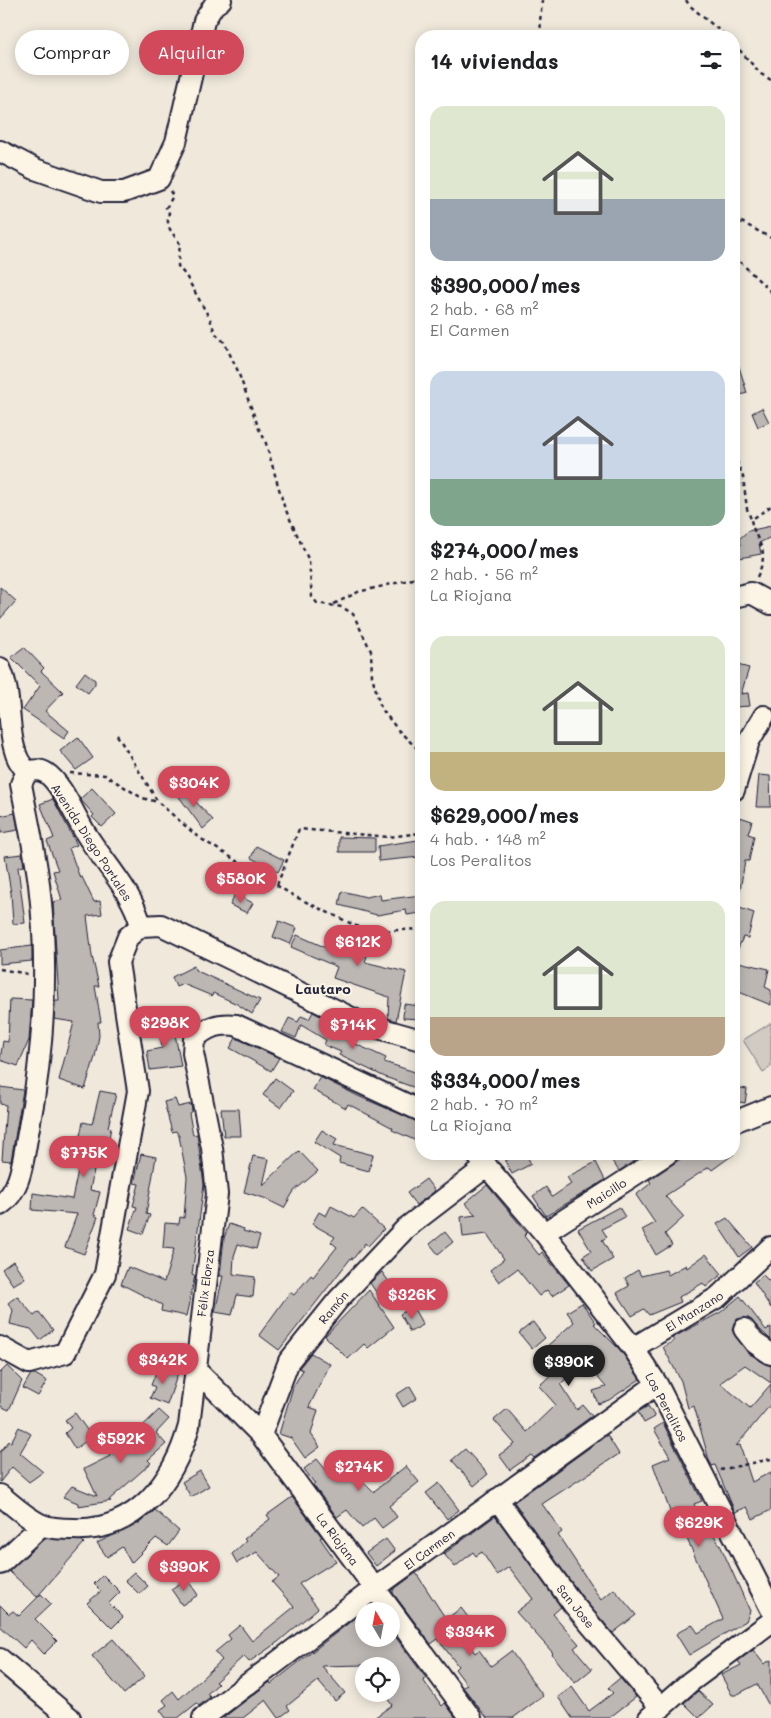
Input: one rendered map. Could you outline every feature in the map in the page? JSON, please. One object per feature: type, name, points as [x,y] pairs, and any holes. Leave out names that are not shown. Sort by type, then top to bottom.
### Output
[{"type":"street","points":[[0,151],[35,169],[100,192],[124,192],[159,179],[176,142],[204,21],[214,5],[220,0]]},
{"type":"street","points":[[742,595],[771,604]]},
{"type":"street","points":[[0,668],[6,680],[9,711],[18,759],[27,772],[21,784],[39,883],[44,976],[44,1012],[34,1101],[20,1178],[8,1199],[0,1205]]},
{"type":"street","points":[[740,770],[749,741],[764,716]]},
{"type":"street","name":"Avenida Diego Portales","points":[[27,772],[33,770],[46,772],[58,788],[136,910],[141,926]]},
{"type":"street","points":[[0,1346],[29,1363],[65,1353],[105,1274],[138,1091],[118,962],[128,937],[141,926],[161,925],[364,1024],[415,1038]]},
{"type":"street","name":"Félix Elorza","points":[[42,1526],[92,1530],[118,1523],[140,1508],[163,1484],[182,1452],[189,1426],[217,1194],[212,1148],[193,1053],[194,1039],[204,1030],[221,1024],[236,1025],[415,1107]]},
{"type":"street","points":[[740,1120],[771,1107]]},
{"type":"street","name":"Los Peralitos","points":[[481,1160],[544,1232],[634,1348],[657,1384],[771,1609]]},
{"type":"street","name":"Ramón","points":[[261,1435],[290,1361],[338,1300],[406,1228],[481,1160]]},
{"type":"street","name":"Maicillo","points":[[544,1232],[658,1160]]},
{"type":"street","name":"El Manzano","points":[[634,1348],[718,1297],[771,1247]]},
{"type":"street","points":[[744,1329],[755,1343],[771,1354]]},
{"type":"street","name":"La Riojana","points":[[195,1369],[261,1435],[471,1718]]},
{"type":"street","name":"El Carmen","points":[[203,1718],[375,1588],[657,1384]]},
{"type":"street","points":[[0,1495],[42,1526],[0,1564]]},
{"type":"street","name":"San Jose","points":[[497,1499],[655,1713]]},
{"type":"street","points":[[655,1713],[690,1682],[771,1622]]},
{"type":"street","points":[[0,1659],[70,1718]]},
{"type":"path","points":[[541,30],[542,0]]},
{"type":"path","points":[[686,0],[689,5],[719,30]]},
{"type":"path","points":[[740,51],[761,74],[771,80]]},
{"type":"path","points":[[159,179],[169,187],[172,196],[166,208],[169,214],[167,222],[168,230],[180,244],[178,266],[186,276],[210,319],[215,333],[224,342],[237,369],[259,429],[265,440],[284,506],[308,561],[312,597],[317,603],[342,607],[353,614],[371,651],[372,676],[381,708],[398,730],[415,746]]},
{"type":"path","points":[[740,221],[771,238]]},
{"type":"path","points":[[740,262],[771,292]]},
{"type":"path","points":[[740,469],[743,477],[746,508],[765,553],[764,564],[752,586],[742,595]]},
{"type":"path","points":[[751,520],[771,506]]},
{"type":"path","points":[[332,604],[358,592],[415,578]]},
{"type":"path","points":[[118,735],[158,802],[198,837],[277,886],[356,926],[380,931],[415,929]]},
{"type":"path","points":[[67,769],[71,773],[80,775],[96,774],[105,776],[142,798],[158,802]]},
{"type":"path","points":[[277,886],[299,829],[389,837],[415,834]]},
{"type":"path","points":[[0,969],[44,976]]},
{"type":"path","points":[[701,1474],[771,1459]]},
{"type":"shaded area","points":[[771,1023],[771,1067],[763,1072],[743,1040]]},
{"type":"building","points":[[740,370],[747,393],[740,395]]},
{"type":"building","points":[[762,408],[769,422],[758,427],[752,413]]},
{"type":"building","points":[[771,526],[771,537],[759,543],[761,554],[740,558],[740,538],[748,531]]},
{"type":"building","points":[[0,587],[16,601],[0,619]]},
{"type":"building","points":[[24,647],[44,668],[41,671],[63,692],[45,711],[69,731],[64,738],[23,710],[40,686],[11,657]]},
{"type":"building","points":[[740,666],[749,668],[741,694],[748,693],[750,706],[740,707]]},
{"type":"building","points":[[85,672],[95,680],[95,684],[88,693],[76,684]]},
{"type":"building","points":[[78,737],[93,758],[76,770],[60,751]]},
{"type":"building","points":[[759,775],[770,776],[771,807],[756,807]]},
{"type":"building","points":[[180,785],[213,820],[203,829],[174,790]]},
{"type":"building","points":[[92,788],[116,814],[102,827],[92,817],[94,815],[80,799]]},
{"type":"building","points":[[53,799],[77,845],[69,848],[80,878],[82,877],[94,902],[100,901],[102,914],[87,916],[92,956],[99,986],[95,986],[101,1022],[98,1022],[99,1036],[95,1057],[85,1089],[59,1080],[74,1022],[54,1019],[55,1001],[59,1001],[53,902],[62,900],[53,871],[58,870],[47,841],[54,838],[40,804]]},
{"type":"building","points":[[15,813],[18,830],[1,833],[0,816]]},
{"type":"building","points":[[740,817],[752,821],[748,834],[754,836],[749,861],[745,861],[740,890]]},
{"type":"building","points":[[339,837],[375,838],[375,852],[339,852]]},
{"type":"building","points":[[415,840],[415,857],[379,861],[378,846]]},
{"type":"building","points":[[256,846],[284,860],[278,872],[251,858]]},
{"type":"building","points":[[22,854],[24,866],[18,867],[25,923],[13,924],[11,893],[5,856]]},
{"type":"building","points":[[342,891],[366,897],[380,894],[381,900],[415,896],[415,914],[407,915],[406,910],[377,915],[339,905]]},
{"type":"building","points":[[235,894],[253,903],[247,913],[230,905]]},
{"type":"building","points":[[740,908],[754,913],[748,938],[743,937],[740,944]]},
{"type":"building","points":[[279,921],[297,928],[290,944],[273,937]]},
{"type":"building","points":[[344,929],[373,938],[365,962],[406,972],[396,1021],[388,1018],[389,997],[333,978],[337,967],[291,947],[297,935],[336,952]]},
{"type":"building","points":[[32,946],[32,961],[0,964],[0,950]]},
{"type":"building","points":[[740,962],[769,969],[765,987],[771,990],[771,1005],[740,992]]},
{"type":"building","points":[[194,966],[195,970],[260,1000],[252,1014],[237,1004],[213,993],[212,996],[183,984],[176,987],[172,977]]},
{"type":"building","points":[[10,999],[32,1000],[29,1040],[18,1066],[0,1060],[3,1041],[8,1042]]},
{"type":"building","points":[[404,1004],[415,1005],[415,1019],[403,1018]]},
{"type":"building","points":[[313,1012],[330,1021],[327,1027],[346,1035],[345,1039],[386,1058],[384,1062],[415,1072],[415,1088],[385,1077],[339,1055],[341,1052],[324,1045],[326,1040],[301,1025],[296,1038],[282,1032],[289,1018],[298,1022],[301,1016],[309,1019]]},
{"type":"building","points":[[172,1018],[181,1066],[150,1070],[147,1051],[162,1048],[158,1020]]},
{"type":"building","points":[[236,1038],[279,1058],[271,1071],[230,1048]]},
{"type":"building","points":[[320,1077],[415,1120],[415,1140],[392,1130],[393,1128],[348,1104],[346,1108],[313,1090]]},
{"type":"building","points":[[275,1078],[293,1091],[281,1108],[263,1095]]},
{"type":"building","points":[[0,1087],[23,1090],[11,1161],[2,1160],[6,1105],[0,1104]]},
{"type":"building","points":[[740,1088],[747,1089],[745,1103],[740,1102]]},
{"type":"building","points":[[100,1091],[116,1094],[108,1127],[111,1128],[105,1157],[97,1155],[90,1190],[100,1192],[94,1215],[98,1217],[84,1254],[65,1247],[77,1214],[32,1210],[33,1193],[72,1199],[82,1151],[77,1150],[83,1122],[92,1124]]},
{"type":"building","points":[[175,1099],[178,1107],[191,1104],[192,1111],[189,1113],[193,1135],[197,1134],[204,1184],[192,1275],[195,1276],[186,1316],[161,1311],[162,1305],[121,1284],[128,1267],[164,1282],[174,1249],[163,1248],[165,1223],[179,1224],[180,1217],[184,1218],[187,1177],[179,1136],[176,1131],[172,1132],[164,1102]]},
{"type":"building","points":[[221,1109],[239,1109],[241,1136],[224,1136]]},
{"type":"building","points":[[322,1130],[337,1139],[334,1145],[373,1155],[369,1171],[339,1163],[340,1158],[314,1142]]},
{"type":"building","points":[[299,1151],[318,1171],[294,1191],[284,1208],[264,1198],[244,1192],[253,1156],[269,1159],[263,1185]]},
{"type":"building","points":[[141,1154],[156,1157],[146,1214],[150,1215],[143,1234],[129,1229],[137,1207],[133,1206],[139,1184],[134,1183]]},
{"type":"building","points":[[529,1160],[531,1164],[512,1174],[505,1161]]},
{"type":"building","points":[[611,1160],[632,1160],[633,1162],[619,1171]]},
{"type":"building","points":[[679,1160],[726,1160],[712,1170],[709,1167],[665,1196],[684,1217],[665,1234],[672,1245],[656,1255],[642,1230],[655,1223],[636,1195],[651,1183],[649,1180]]},
{"type":"building","points":[[596,1162],[605,1180],[546,1216],[533,1196],[546,1187],[552,1197],[571,1184],[567,1177]]},
{"type":"building","points":[[426,1179],[435,1191],[416,1205],[407,1193]]},
{"type":"building","points":[[487,1185],[527,1233],[524,1236],[539,1255],[542,1252],[569,1285],[552,1296],[547,1290],[539,1296],[517,1269],[499,1282],[490,1270],[504,1259],[487,1234],[463,1237],[461,1217],[476,1215],[465,1203]]},
{"type":"building","points":[[331,1206],[354,1218],[362,1209],[384,1229],[368,1246],[365,1243],[353,1259],[351,1258],[279,1350],[259,1335],[290,1292],[294,1295],[311,1275],[313,1277],[337,1247],[331,1242],[335,1237],[312,1224],[319,1212],[326,1216]]},
{"type":"building","points":[[619,1207],[625,1217],[602,1229],[607,1237],[602,1240],[613,1259],[592,1271],[583,1256],[591,1251],[578,1229]]},
{"type":"building","points":[[727,1218],[752,1247],[739,1257],[717,1224]]},
{"type":"building","points":[[229,1224],[260,1236],[256,1249],[238,1244],[234,1256],[233,1274],[255,1277],[253,1297],[237,1295],[232,1315],[215,1312],[223,1276],[220,1276],[224,1238]]},
{"type":"building","points":[[445,1232],[453,1242],[438,1254],[430,1244]]},
{"type":"building","points":[[706,1254],[722,1274],[706,1287],[703,1283],[679,1297],[681,1302],[649,1315],[644,1309],[632,1316],[617,1293],[629,1286],[625,1278],[638,1270],[641,1276],[666,1270],[668,1275],[686,1265],[687,1268]]},
{"type":"building","points":[[13,1261],[25,1278],[13,1285],[2,1269]]},
{"type":"building","points":[[382,1272],[392,1286],[378,1295],[370,1283]]},
{"type":"building","points":[[763,1275],[771,1283],[771,1308],[754,1282]]},
{"type":"building","points":[[369,1290],[394,1327],[368,1348],[364,1344],[348,1359],[325,1336]]},
{"type":"building","points":[[17,1296],[34,1316],[39,1312],[53,1330],[40,1340],[31,1329],[10,1324],[13,1310],[8,1303]]},
{"type":"building","points":[[740,1296],[766,1330],[771,1327],[771,1340],[748,1318],[737,1319],[732,1330],[748,1353],[771,1366],[771,1383],[745,1365],[720,1383],[750,1408],[771,1384],[771,1404],[736,1446],[740,1445],[752,1482],[771,1472],[771,1510],[753,1519],[747,1507],[735,1512],[715,1465],[712,1466],[709,1460],[694,1406],[688,1408],[681,1381],[663,1347],[674,1341],[672,1338],[721,1312]]},
{"type":"building","points":[[582,1303],[596,1323],[594,1324],[621,1351],[640,1379],[609,1400],[598,1404],[593,1391],[606,1387],[586,1364],[560,1384],[577,1410],[583,1405],[592,1416],[534,1458],[531,1455],[510,1470],[499,1455],[515,1444],[494,1420],[507,1409],[527,1432],[554,1406],[555,1404],[539,1386],[560,1366],[545,1348],[574,1322],[567,1312]]},
{"type":"building","points":[[413,1307],[423,1325],[410,1332],[400,1314]]},
{"type":"building","points":[[533,1322],[545,1338],[532,1349],[519,1333]]},
{"type":"building","points":[[311,1353],[330,1364],[309,1407],[318,1410],[311,1434],[320,1447],[305,1458],[291,1438],[279,1434],[293,1387],[303,1370],[299,1368]]},
{"type":"building","points":[[159,1365],[178,1373],[167,1405],[150,1398],[155,1387],[151,1385]]},
{"type":"building","points":[[7,1366],[22,1381],[9,1410],[0,1406],[0,1373]]},
{"type":"building","points":[[31,1374],[35,1374],[47,1381],[38,1396],[23,1388]]},
{"type":"building","points":[[410,1386],[417,1398],[403,1407],[396,1395]]},
{"type":"building","points":[[648,1406],[655,1417],[644,1423],[638,1412]]},
{"type":"building","points":[[159,1410],[169,1419],[156,1433],[166,1444],[148,1460],[151,1463],[109,1500],[111,1501],[78,1506],[78,1503],[63,1497],[72,1486],[97,1496],[84,1469],[110,1456],[107,1452],[120,1438],[125,1443]]},
{"type":"building","points":[[75,1413],[92,1437],[75,1449],[65,1433],[71,1428],[65,1420]]},
{"type":"building","points":[[663,1423],[702,1501],[694,1504],[701,1521],[708,1534],[712,1532],[721,1547],[750,1611],[746,1621],[689,1655],[676,1634],[692,1624],[698,1633],[723,1619],[683,1530],[675,1533],[669,1518],[672,1517],[653,1464],[670,1457],[654,1429]]},
{"type":"building","points":[[19,1427],[31,1434],[20,1453],[43,1472],[29,1482],[12,1467],[0,1482],[0,1452],[9,1441],[11,1442]]},
{"type":"building","points":[[607,1435],[619,1454],[542,1504],[562,1532],[558,1535],[601,1600],[614,1589],[636,1615],[613,1633],[582,1597],[514,1502]]},
{"type":"building","points":[[465,1449],[488,1474],[474,1486],[452,1460]]},
{"type":"building","points":[[317,1459],[327,1471],[338,1461],[343,1461],[373,1492],[406,1466],[419,1482],[389,1506],[397,1517],[382,1528],[374,1518],[362,1528],[347,1510],[337,1517],[313,1485],[315,1484],[304,1469]]},
{"type":"building","points":[[200,1471],[209,1486],[191,1497],[182,1482]]},
{"type":"building","points":[[439,1483],[459,1510],[447,1519],[426,1493]]},
{"type":"building","points":[[292,1497],[322,1537],[320,1538],[336,1561],[299,1584],[318,1608],[278,1642],[249,1662],[244,1656],[215,1682],[218,1684],[207,1694],[210,1697],[199,1706],[197,1703],[178,1718],[166,1718],[160,1710],[167,1705],[163,1700],[173,1691],[179,1699],[222,1660],[215,1652],[231,1639],[228,1635],[240,1625],[252,1641],[294,1607],[272,1582],[279,1577],[257,1552],[237,1563],[232,1554],[246,1541],[244,1539],[270,1519],[267,1515]]},
{"type":"building","points":[[155,1510],[179,1531],[168,1546],[156,1538],[131,1563],[122,1547],[107,1557],[97,1543],[139,1523]]},
{"type":"building","points":[[495,1516],[561,1607],[553,1614],[579,1644],[574,1648],[592,1669],[575,1683],[553,1653],[516,1612],[533,1599],[509,1567],[497,1575],[482,1552],[476,1556],[473,1552],[455,1567],[444,1554]]},
{"type":"building","points":[[45,1538],[81,1540],[84,1543],[37,1597],[9,1571]]},
{"type":"building","points":[[386,1539],[395,1551],[376,1566],[366,1553]]},
{"type":"building","points":[[134,1572],[148,1586],[139,1594],[125,1580]]},
{"type":"building","points":[[416,1573],[446,1619],[461,1608],[468,1617],[455,1627],[475,1653],[479,1650],[491,1666],[511,1651],[543,1696],[513,1718],[487,1718],[463,1687],[467,1685],[455,1669],[458,1666],[438,1639],[431,1644],[393,1593],[393,1590]]},
{"type":"building","points":[[103,1575],[120,1592],[109,1603],[123,1617],[112,1628],[87,1603],[101,1591],[94,1584]]},
{"type":"building","points":[[187,1579],[198,1595],[182,1605],[171,1589]]},
{"type":"building","points":[[41,1594],[51,1604],[35,1619],[57,1641],[44,1654],[31,1640],[24,1648],[0,1626],[0,1605],[9,1614],[13,1611],[19,1616]]},
{"type":"building","points":[[355,1618],[355,1648],[400,1648],[400,1643],[426,1678],[423,1680],[442,1706],[445,1703],[456,1718],[374,1718],[392,1705],[390,1702],[400,1702],[400,1657],[355,1657],[355,1665],[322,1666],[345,1693],[335,1701],[318,1681],[287,1706],[290,1710],[279,1718],[266,1700],[243,1718],[223,1718],[270,1682],[271,1684]]},
{"type":"building","points":[[113,1639],[145,1676],[124,1694],[92,1656]]},
{"type":"building","points":[[753,1650],[764,1664],[771,1660],[771,1709],[757,1684],[736,1695],[732,1695],[721,1675],[741,1665],[738,1661]]},
{"type":"building","points":[[620,1678],[636,1697],[609,1718],[572,1718],[558,1697],[572,1687],[589,1711],[613,1693],[608,1688]]},
{"type":"building","points":[[698,1691],[713,1705],[699,1718],[684,1703]]},
{"type":"district","name":"Lautaro","points":[[323,988]]}]
